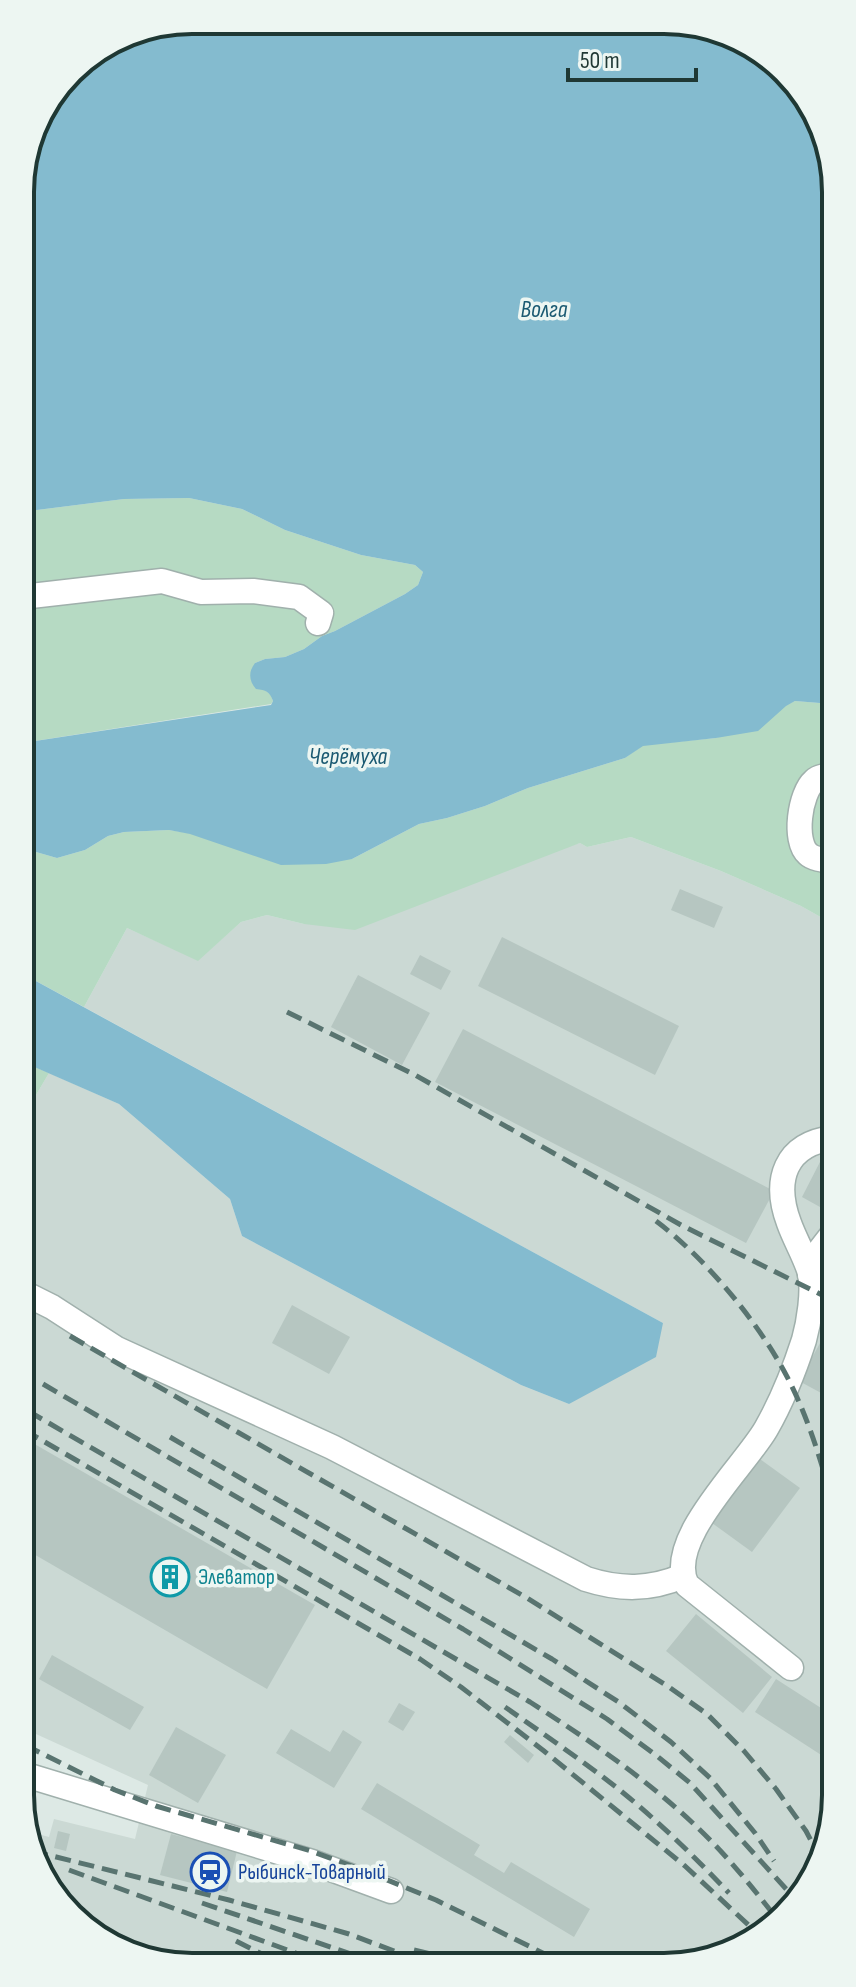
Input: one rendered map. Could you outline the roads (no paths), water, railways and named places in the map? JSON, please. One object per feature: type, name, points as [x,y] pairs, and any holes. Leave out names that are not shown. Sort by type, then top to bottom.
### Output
[{"type":"street","points":[[34,596],[162,581],[201,592],[253,591],[299,597],[321,613],[318,623]]},
{"type":"street","points":[[822,776],[811,784],[802,802],[800,825],[805,850],[809,855],[822,858]]},
{"type":"street","points":[[810,1275],[788,1220],[782,1188],[783,1175],[788,1161],[797,1151],[822,1141]]},
{"type":"street","points":[[791,1668],[687,1585],[683,1576],[684,1556],[693,1529],[764,1432],[789,1382],[808,1325],[810,1275],[822,1247]]},
{"type":"street","points":[[34,1298],[117,1349],[332,1447],[586,1579],[633,1588],[667,1583],[683,1576]]},
{"type":"street","points":[[34,1777],[312,1862],[391,1891]]},
{"type":"water","name":"Волга","points":[[181,34],[675,34],[705,39],[743,55],[776,80],[801,113],[817,151],[822,192],[822,703],[795,701],[758,731],[643,746],[625,758],[528,788],[485,806],[419,824],[352,859],[326,864],[281,865],[190,834],[169,830],[124,832],[108,836],[85,850],[57,858],[34,853],[34,741],[271,705],[273,701],[269,694],[256,689],[252,683],[250,673],[255,663],[285,657],[304,649],[322,636],[405,594],[418,585],[423,572],[415,565],[361,555],[285,530],[242,509],[189,498],[124,499],[34,510],[34,181],[37,161],[46,131],[73,88],[96,67],[122,50],[151,39]]},
{"type":"water","points":[[34,980],[663,1323],[656,1357],[569,1404],[521,1385],[242,1236],[230,1199],[119,1104],[34,1067]]},
{"type":"railway","points":[[287,1012],[415,1075],[681,1225],[822,1295]]},
{"type":"railway","points":[[656,1221],[710,1270],[759,1330],[793,1388],[822,1468]]},
{"type":"railway","points":[[70,1336],[527,1598],[669,1687],[707,1714],[744,1751],[776,1789],[814,1846]]},
{"type":"railway","points":[[43,1384],[463,1629],[607,1719],[690,1783],[789,1892]]},
{"type":"railway","points":[[34,1414],[530,1702],[579,1734],[649,1786],[693,1824],[771,1911]]},
{"type":"railway","points":[[34,1436],[420,1659],[461,1687],[685,1866],[750,1927]]},
{"type":"railway","points":[[170,1437],[552,1659],[620,1703],[671,1742],[710,1778],[774,1861]]},
{"type":"railway","points":[[505,1707],[631,1799],[729,1893]]},
{"type":"railway","points":[[34,1750],[115,1790],[156,1806],[311,1851],[363,1870],[436,1900],[543,1953]]},
{"type":"railway","points":[[45,1854],[229,1900],[349,1934],[399,1953]]},
{"type":"railway","points":[[69,1870],[296,1953]]},
{"type":"railway","points":[[202,1903],[348,1953]]},
{"type":"railway","points":[[236,1941],[260,1953]]},
{"type":"railway","points":[[414,1950],[426,1953]]},
{"type":"place","name":"Элеватор","points":[[170,1577]]},
{"type":"place","name":"Рыбинск-Товарный","points":[[210,1872]]},
{"type":"water label","name":"Черёмуха","points":[[348,756]]}]
